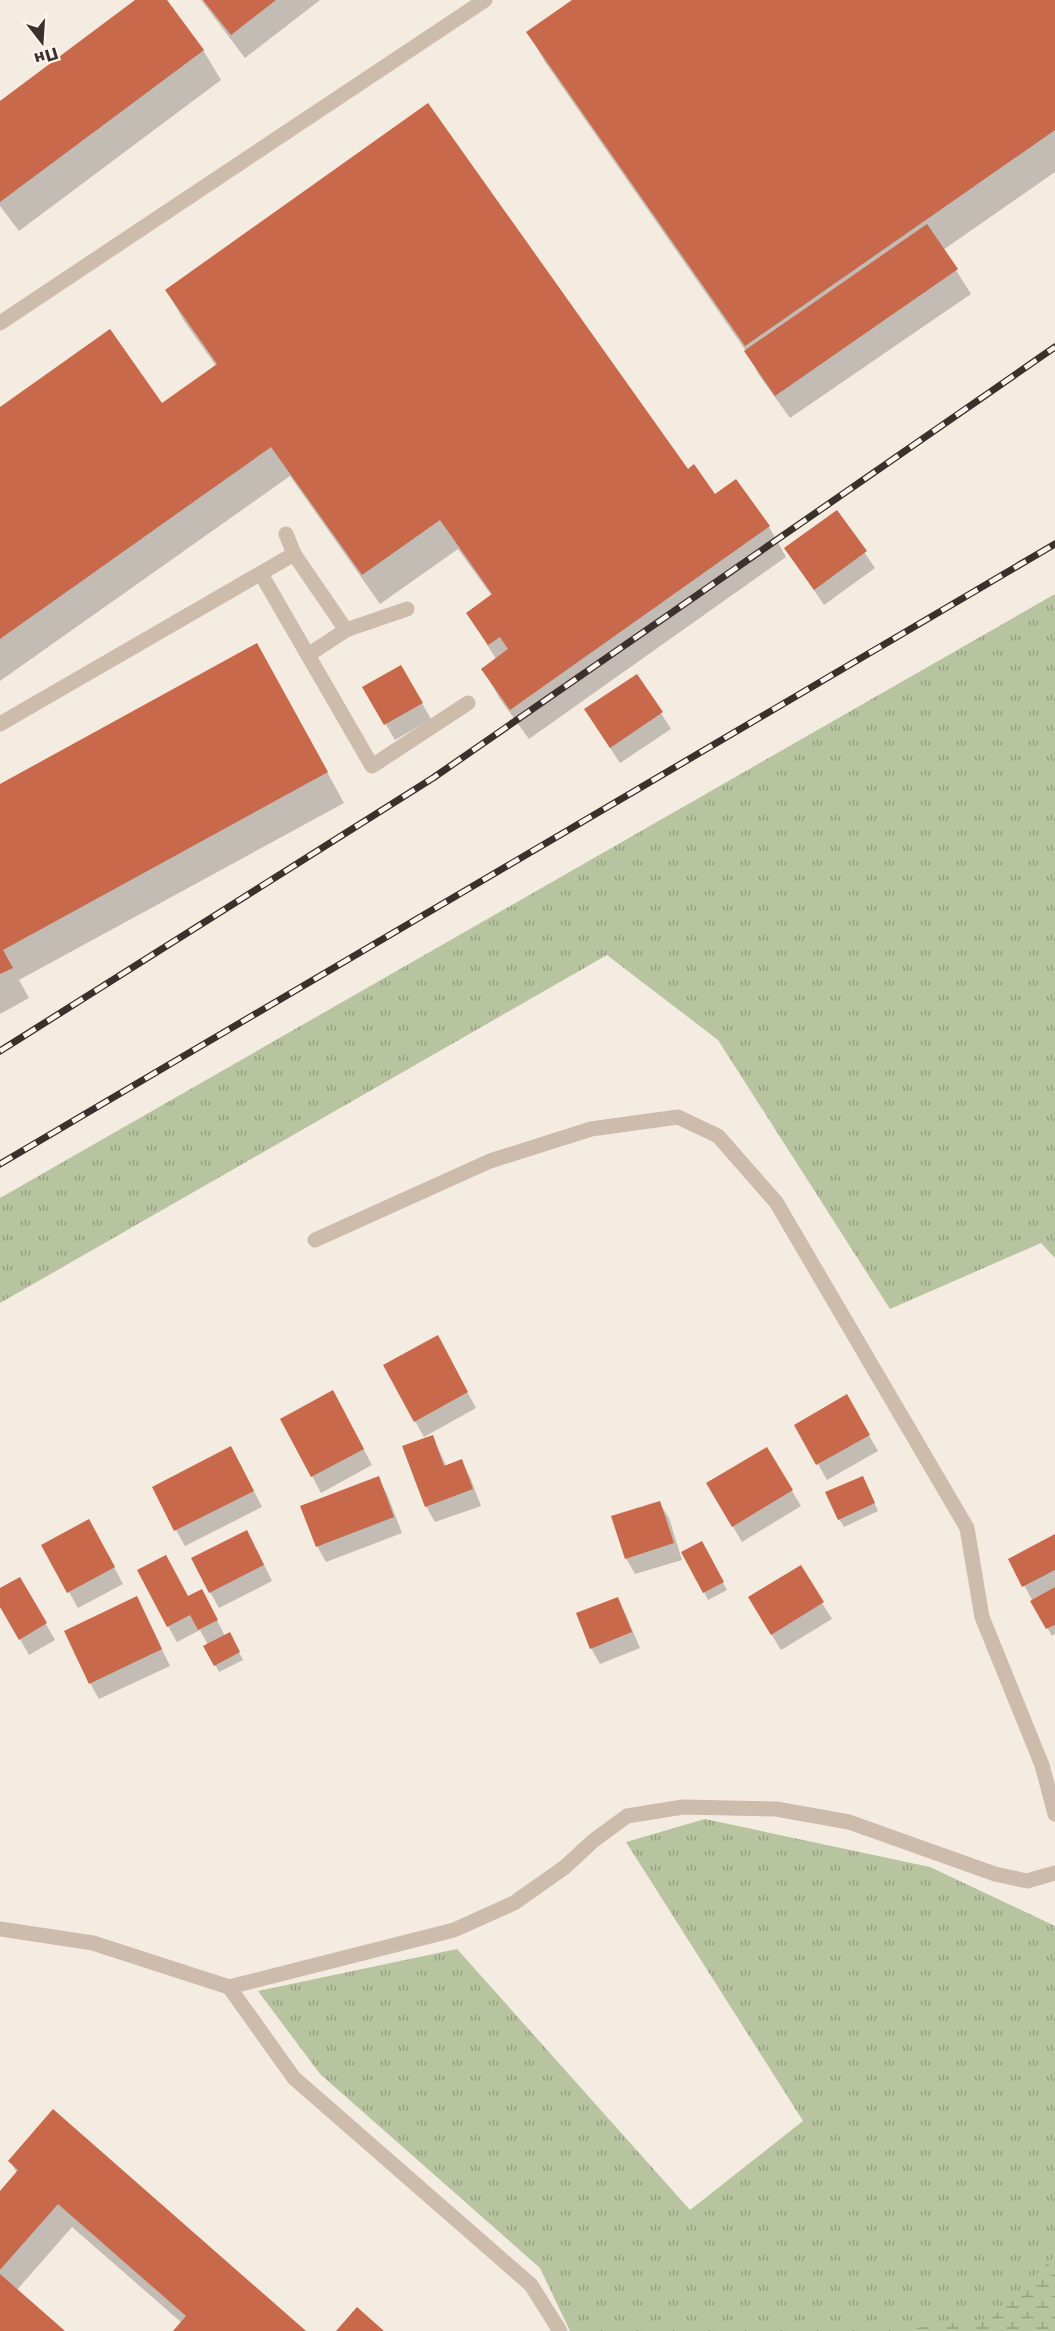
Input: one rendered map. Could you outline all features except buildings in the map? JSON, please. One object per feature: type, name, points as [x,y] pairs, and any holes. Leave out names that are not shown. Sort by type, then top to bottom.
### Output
[{"type":"street","points":[[0,323],[485,0]]},
{"type":"street","points":[[286,534],[294,554],[345,630]]},
{"type":"street","points":[[0,724],[294,554]]},
{"type":"street","points":[[261,574],[372,766],[468,703]]},
{"type":"street","points":[[308,655],[345,630],[407,609]]},
{"type":"street","points":[[315,1240],[490,1161],[591,1129],[678,1117],[718,1136],[776,1202],[967,1528],[982,1617],[1042,1765],[1055,1814]]},
{"type":"street","points":[[0,1929],[93,1943],[229,1988],[454,1930],[514,1903],[564,1867],[593,1841],[627,1816],[683,1807],[787,1811],[849,1822],[995,1874],[1027,1881],[1055,1873]]},
{"type":"street","points":[[229,1988],[294,2078],[531,2285],[560,2331]]},
{"type":"green space","points":[[1055,594],[1055,1258],[1041,1243],[890,1309],[718,1040],[607,955],[0,1303],[0,1198]]},
{"type":"green space","points":[[705,1819],[930,1867],[1055,1926],[1055,2331],[570,2331],[540,2268],[320,2074],[258,1991],[457,1949],[690,2210],[803,2121],[626,1842]]},
{"type":"green space","points":[[1055,2256],[1055,2331],[894,2331],[992,2318]]},
{"type":"railway","points":[[0,1051],[433,778],[1055,347]]},
{"type":"railway","points":[[0,1164],[1055,544]]}]
